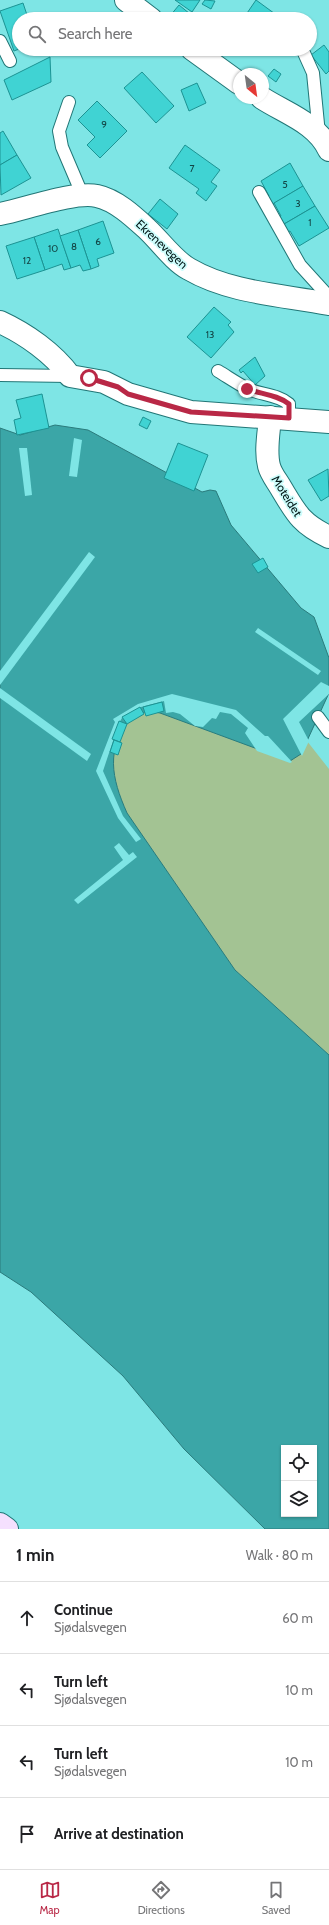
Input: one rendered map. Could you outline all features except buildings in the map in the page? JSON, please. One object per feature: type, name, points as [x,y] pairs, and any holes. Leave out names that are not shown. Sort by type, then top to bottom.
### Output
[{"type":"main road","points":[[0,1524],[7,1529]]},
{"type":"street","points":[[126,0],[142,12]]},
{"type":"street","points":[[202,56],[233,78]]},
{"type":"street","points":[[269,102],[308,125],[324,142]]},
{"type":"street","name":"Ekrenevegen","points":[[0,214],[82,194],[98,196],[107,199],[125,210],[147,229],[186,268],[207,279],[287,298],[329,304]]},
{"type":"street","points":[[0,322],[48,353],[63,366],[70,376],[104,382],[128,394],[191,412],[280,417],[329,422]]},
{"type":"street","name":"Moteidet","points":[[280,417],[268,449],[269,466],[297,515],[318,532],[329,537]]},
{"type":"lane","points":[[0,42],[10,61]]},
{"type":"lane","points":[[305,56],[313,73],[324,142]]},
{"type":"lane","points":[[69,102],[59,131],[62,147],[82,194]]},
{"type":"lane","points":[[258,192],[300,265],[329,297]]},
{"type":"lane","points":[[218,371],[247,389],[259,394],[282,398],[289,404],[280,417]]},
{"type":"lane","points":[[0,375],[70,376]]},
{"type":"lane","points":[[318,717],[329,732]]},
{"type":"green space","points":[[149,711],[160,713],[290,761],[307,741],[329,769],[329,1055],[235,970],[127,813],[117,787],[114,752],[122,728],[130,716]]},
{"type":"water","points":[[55,425],[88,430],[202,492],[210,490],[216,491],[231,525],[301,608],[314,617],[329,658],[329,693],[301,754],[290,761],[160,713],[149,711],[130,716],[122,728],[114,752],[114,764],[117,787],[127,813],[235,970],[329,1055],[329,1529],[265,1529],[184,1449],[123,1376],[31,1292],[0,1272],[0,428],[20,435]]},
{"type":"pier","points":[[74,438],[82,440],[77,477],[69,476]]},
{"type":"pier","points":[[19,448],[27,448],[32,495],[25,496]]},
{"type":"pier","points":[[89,552],[95,557],[0,685],[0,671]]},
{"type":"pier","points":[[258,628],[321,671],[318,675],[255,632]]},
{"type":"pier","points":[[321,682],[329,686],[329,694],[299,722],[309,741],[302,756],[283,719]]},
{"type":"pier","points":[[0,688],[91,754],[87,761],[0,698]]},
{"type":"pier","points":[[172,694],[236,710],[265,736],[268,736],[292,762],[290,763],[257,751],[245,733],[248,728],[231,714],[220,712],[216,719],[212,718],[203,727],[195,726],[180,714],[173,712],[166,713],[164,701],[141,707],[122,718],[119,723],[103,771],[123,816],[141,839],[136,842],[118,818],[96,771],[115,722],[113,719],[138,704]]},
{"type":"pier","points":[[119,843],[129,855],[133,852],[137,857],[78,904],[74,900],[123,860],[114,847]]},
{"type":"route","points":[[89,378],[118,387],[128,394],[191,412],[218,415],[289,418],[289,404],[282,398],[259,394],[247,389]]}]
